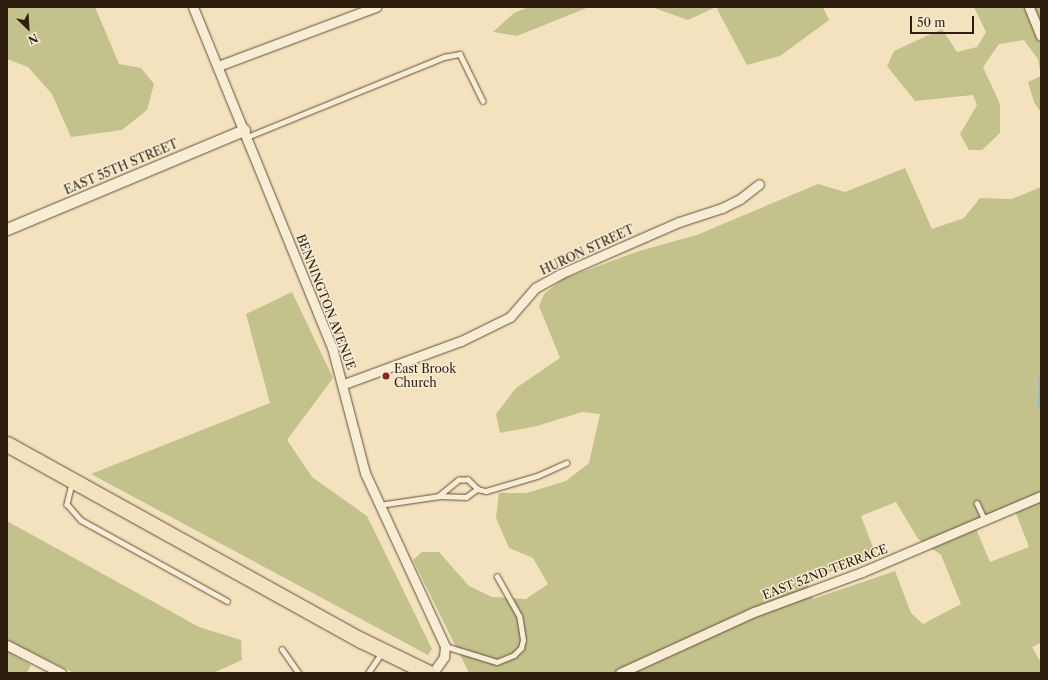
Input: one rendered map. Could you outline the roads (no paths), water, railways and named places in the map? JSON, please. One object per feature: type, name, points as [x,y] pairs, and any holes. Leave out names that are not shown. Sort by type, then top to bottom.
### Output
[{"type":"highway","points":[[7,444],[383,651],[429,673]]},
{"type":"street","name":"BENNINGTON AVENUE","points":[[193,7],[246,133],[332,347],[344,384],[351,424],[366,473],[379,505],[445,646]]},
{"type":"street","points":[[218,66],[376,7]]},
{"type":"street","points":[[1029,7],[1041,36]]},
{"type":"street","name":"EAST 55TH STREET","points":[[7,229],[246,133]]},
{"type":"street","name":"HURON STREET","points":[[344,384],[461,341],[510,317],[535,288],[560,274],[665,227],[722,208],[740,199],[759,184]]},
{"type":"street","name":"EAST 52ND TERRACE","points":[[620,673],[754,612],[862,572],[1041,496]]},
{"type":"street","points":[[7,645],[61,673]]},
{"type":"street","points":[[434,673],[444,657],[445,646]]},
{"type":"lane","points":[[246,133],[444,57],[460,54],[483,101]]},
{"type":"lane","points":[[439,496],[459,480],[468,480],[477,489],[486,491],[537,476],[566,463]]},
{"type":"lane","points":[[72,481],[67,504],[81,520],[228,602]]},
{"type":"lane","points":[[379,505],[439,496],[466,497],[477,489]]},
{"type":"lane","points":[[977,503],[985,520]]},
{"type":"lane","points":[[445,646],[497,662],[514,655],[521,648],[523,640],[519,616],[497,577]]},
{"type":"lane","points":[[282,649],[299,673]]},
{"type":"lane","points":[[369,673],[383,651]]},
{"type":"water","points":[[1041,374],[1041,412],[1037,407],[1038,378]]},
{"type":"place","name":"East Brook Church","points":[[386,376]]}]
